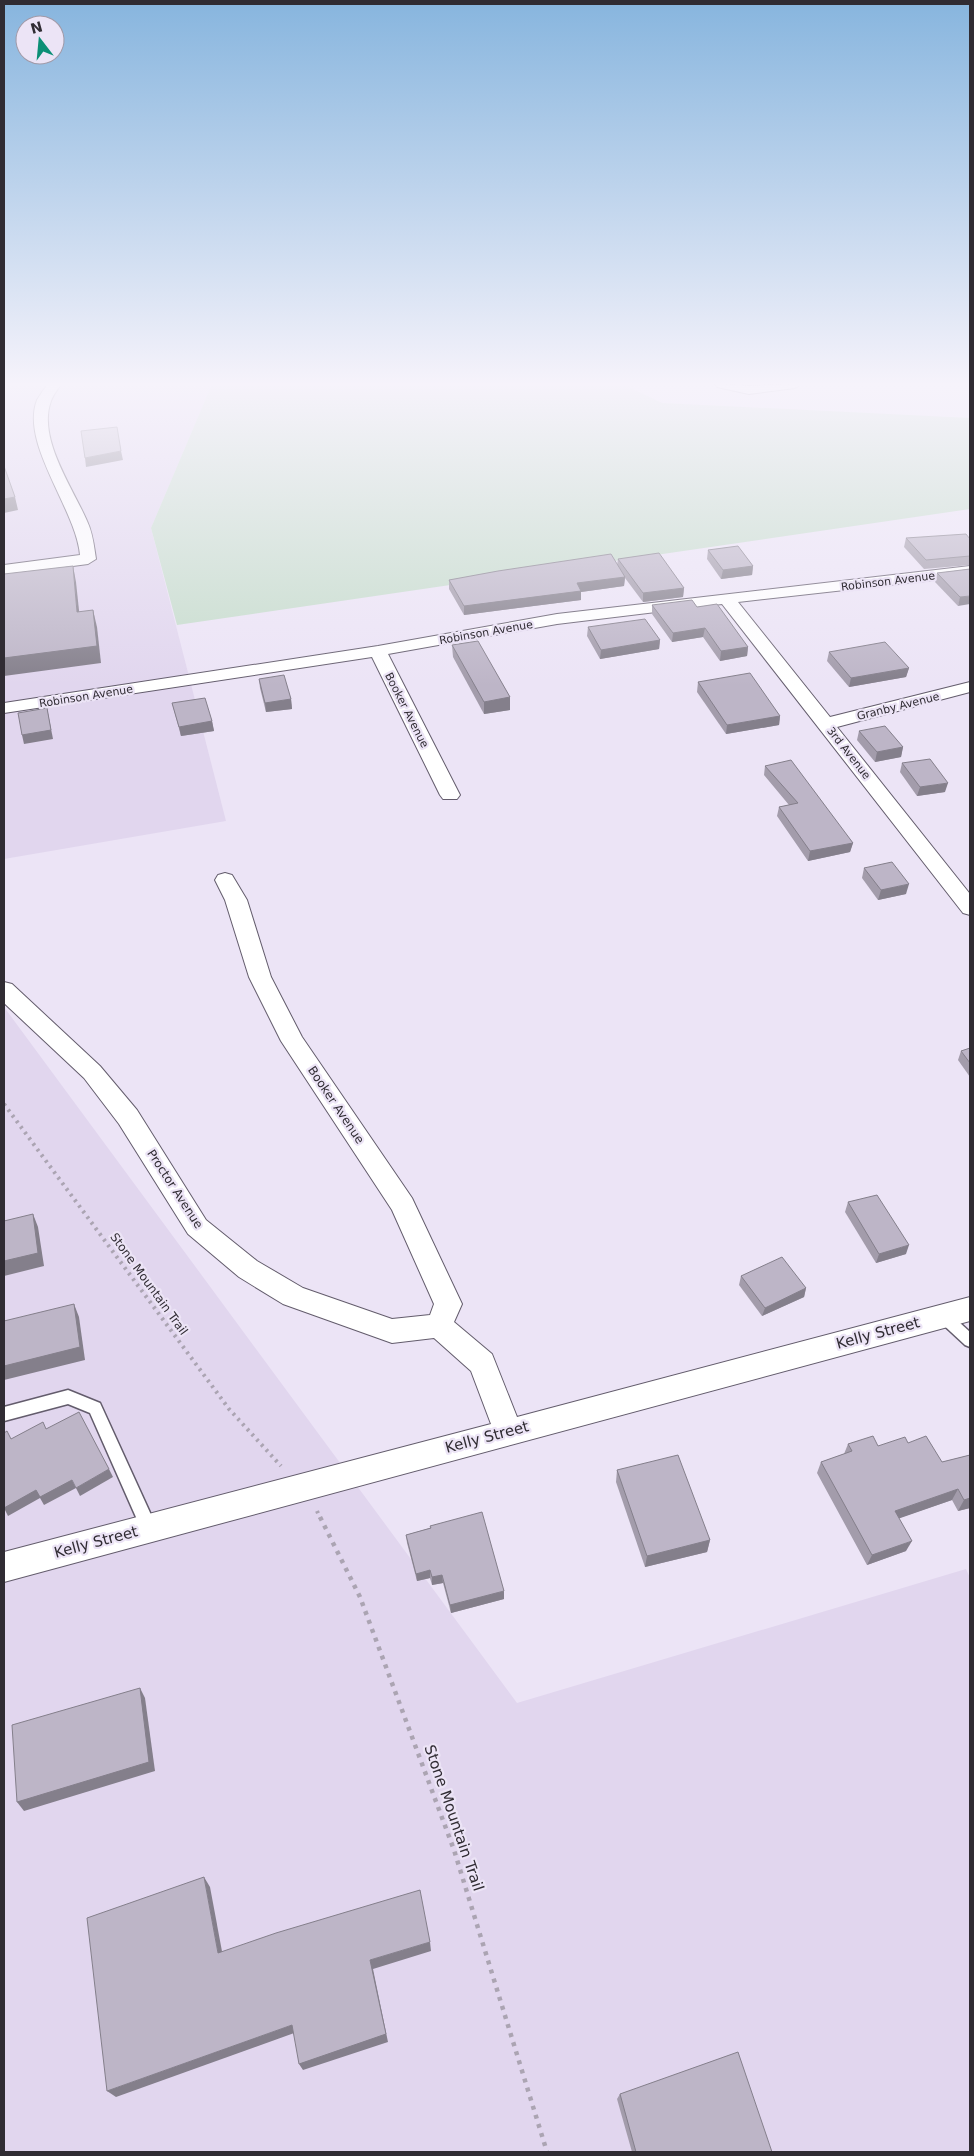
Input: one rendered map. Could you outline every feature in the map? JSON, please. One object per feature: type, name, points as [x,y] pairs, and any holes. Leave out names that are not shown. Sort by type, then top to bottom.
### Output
[{"type":"street","points":[[4,570],[88,559],[86,539],[62,485]]},
{"type":"street","name":"Robinson Avenue","points":[[4,708],[378,651],[557,619],[970,571]]},
{"type":"street","name":"3rd Avenue","points":[[726,599],[970,908]]},
{"type":"street","name":"Booker Avenue","points":[[378,651],[450,795]]},
{"type":"street","name":"Granby Avenue","points":[[826,724],[970,687]]},
{"type":"street","name":"Booker Avenue","points":[[225,880],[236,900],[260,977],[293,1041],[403,1205],[448,1304],[439,1326]]},
{"type":"street","name":"Proctor Avenue","points":[[4,990],[92,1072],[128,1117],[197,1227],[248,1269],[293,1296],[392,1332],[439,1326]]},
{"type":"street","name":"Kelly Street","points":[[4,1567],[970,1309]]},
{"type":"street","points":[[439,1326],[482,1363],[508,1431]]},
{"type":"lane","points":[[943,1316],[970,1341]]},
{"type":"lane","points":[[4,1414],[68,1396],[95,1408],[149,1528]]},
{"type":"path","name":"Stone Mountain Trail","points":[[4,1104],[229,1410],[285,1470]]},
{"type":"path","name":"Stone Mountain Trail","points":[[312,1501],[360,1597],[454,1850],[547,2152]]},
{"type":"shaded area","points":[[4,485],[169,485],[151,528],[226,821],[4,859]]},
{"type":"shaded area","points":[[4,1007],[517,1703],[966,1569],[970,1578],[970,2152],[4,2152]]},
{"type":"green space","points":[[169,485],[970,485],[970,509],[177,625],[151,528]]},
{"type":"building","points":[[4,485],[11,485],[15,497],[4,499]]},
{"type":"building","points":[[966,534],[970,539],[970,556],[926,560],[906,538]]},
{"type":"building","points":[[738,546],[753,566],[723,570],[708,550]]},
{"type":"building","points":[[659,553],[684,588],[643,593],[618,559]]},
{"type":"building","points":[[611,554],[625,577],[577,583],[581,591],[464,606],[449,580],[498,571]]},
{"type":"building","points":[[73,566],[77,612],[93,610],[97,646],[4,658],[4,574]]},
{"type":"building","points":[[970,569],[970,596],[960,597],[937,573]]},
{"type":"building","points":[[692,600],[697,607],[717,604],[748,647],[721,651],[705,628],[673,633],[652,605]]},
{"type":"building","points":[[645,619],[660,640],[601,650],[588,627]]},
{"type":"building","points":[[478,641],[510,697],[484,702],[452,645]]},
{"type":"building","points":[[885,642],[909,668],[851,678],[829,652]]},
{"type":"building","points":[[750,673],[780,716],[727,725],[698,682]]},
{"type":"building","points":[[284,675],[291,699],[265,703],[259,679]]},
{"type":"building","points":[[205,698],[212,721],[179,727],[172,703]]},
{"type":"building","points":[[47,708],[51,730],[22,735],[18,713]]},
{"type":"building","points":[[885,726],[903,747],[877,752],[859,731]]},
{"type":"building","points":[[930,759],[948,783],[920,787],[902,763]]},
{"type":"building","points":[[791,760],[853,843],[810,851],[779,807],[798,803],[765,766]]},
{"type":"building","points":[[892,862],[909,884],[881,890],[864,868]]},
{"type":"building","points":[[970,1048],[970,1063],[961,1051]]},
{"type":"building","points":[[877,1195],[909,1245],[879,1254],[848,1202]]},
{"type":"building","points":[[33,1214],[38,1253],[4,1261],[4,1221]]},
{"type":"building","points":[[782,1257],[806,1288],[765,1308],[741,1276]]},
{"type":"building","points":[[74,1304],[80,1347],[4,1366],[4,1321]]},
{"type":"building","points":[[79,1412],[109,1469],[76,1488],[72,1480],[40,1497],[36,1490],[4,1508],[4,1433],[7,1431],[11,1439],[43,1422],[46,1429]]},
{"type":"building","points":[[873,1436],[878,1446],[905,1437],[908,1443],[926,1436],[942,1462],[970,1455],[970,1498],[964,1500],[958,1489],[895,1511],[912,1541],[872,1555],[821,1462],[852,1451],[848,1444]]},
{"type":"building","points":[[678,1455],[710,1540],[647,1556],[617,1470]]},
{"type":"building","points":[[482,1512],[504,1591],[450,1605],[442,1575],[432,1577],[430,1570],[416,1574],[406,1535],[431,1528],[430,1526]]},
{"type":"building","points":[[140,1688],[149,1762],[17,1802],[12,1725]]},
{"type":"building","points":[[204,1877],[218,1953],[276,1933],[420,1890],[430,1942],[370,1960],[386,2034],[299,2064],[292,2025],[107,2091],[87,1918]]},
{"type":"building","points":[[738,2052],[772,2152],[636,2152],[620,2094]]}]
